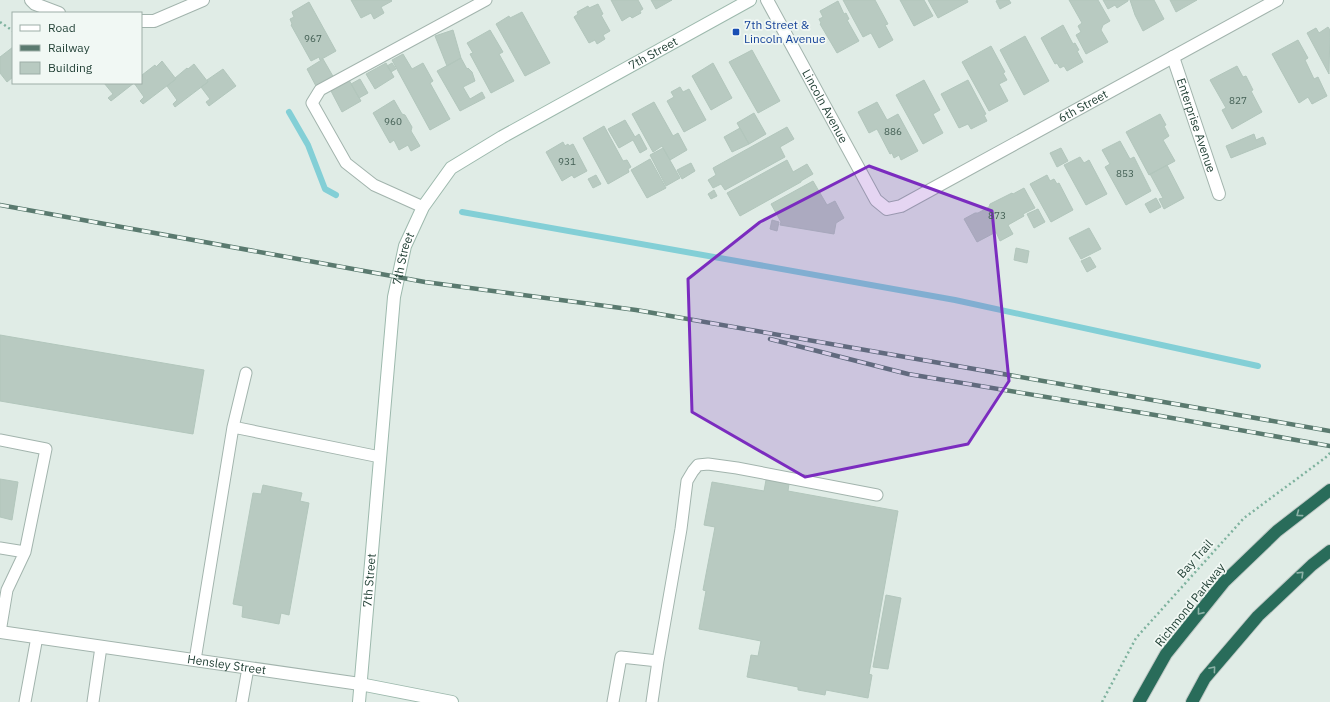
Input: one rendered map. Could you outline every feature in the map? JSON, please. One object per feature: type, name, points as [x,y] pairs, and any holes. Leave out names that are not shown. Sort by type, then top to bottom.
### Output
[{"type":"highway","name":"Richmond Parkway","points":[[1139,702],[1166,654],[1224,582],[1276,531],[1330,490]]},
{"type":"highway","points":[[1192,702],[1206,678],[1258,616],[1312,565],[1330,551]]},
{"type":"street","points":[[31,0],[35,4],[56,12]]},
{"type":"street","points":[[142,21],[154,21],[203,0]]},
{"type":"street","name":"7th Street","points":[[359,702],[394,297],[405,246],[423,207],[451,168],[502,136],[750,0]]},
{"type":"street","name":"Lincoln Avenue","points":[[767,0],[876,200],[887,209]]},
{"type":"street","name":"6th Street","points":[[887,209],[901,206],[1277,0]]},
{"type":"street","name":"Enterprise Avenue","points":[[1173,57],[1219,194]]},
{"type":"street","name":"Hensley Street","points":[[0,632],[360,684],[452,702]]},
{"type":"lane","points":[[423,207],[374,185],[346,163],[312,103],[320,90],[486,0]]},
{"type":"lane","points":[[195,660],[233,428],[246,373]]},
{"type":"lane","points":[[233,428],[380,457]]},
{"type":"lane","points":[[0,440],[46,449],[25,552],[7,590],[0,632]]},
{"type":"lane","points":[[652,702],[681,529],[687,482],[698,465],[708,464],[736,468],[877,495]]},
{"type":"lane","points":[[0,548],[25,552]]},
{"type":"lane","points":[[25,702],[37,637]]},
{"type":"lane","points":[[93,702],[101,647]]},
{"type":"lane","points":[[613,702],[621,657],[658,661]]},
{"type":"lane","points":[[242,702],[248,668]]},
{"type":"path","points":[[0,22],[12,30]]},
{"type":"path","name":"Bay Trail","points":[[1102,702],[1136,638],[1244,518],[1330,453]]},
{"type":"highlighted area","points":[[869,166],[992,211],[1009,381],[968,444],[805,477],[692,412],[688,279],[760,222]]},
{"type":"building","points":[[351,0],[392,1],[381,7],[384,13],[374,19],[371,13],[361,18]]},
{"type":"building","points":[[611,0],[638,0],[643,9],[640,11],[641,13],[632,18],[630,16],[622,21]]},
{"type":"building","points":[[651,0],[672,0],[656,9]]},
{"type":"building","points":[[843,0],[875,0],[888,24],[885,25],[893,40],[879,48],[871,33],[863,37]]},
{"type":"building","points":[[900,0],[924,0],[933,16],[914,26]]},
{"type":"building","points":[[928,0],[967,0],[968,2],[938,18]]},
{"type":"building","points":[[1009,0],[1011,3],[1000,9],[996,1]]},
{"type":"building","points":[[1069,0],[1098,0],[1110,21],[1103,25],[1101,30],[1108,42],[1086,54],[1076,35],[1081,32],[1078,26],[1082,23]]},
{"type":"building","points":[[1103,0],[1128,1],[1117,8],[1115,5],[1108,9]]},
{"type":"building","points":[[1130,0],[1154,0],[1164,19],[1143,31]]},
{"type":"building","points":[[1170,0],[1197,0],[1176,12]]},
{"type":"building","points":[[838,1],[844,14],[846,13],[849,19],[847,20],[859,41],[837,53],[820,24],[819,19],[823,17],[820,11]]},
{"type":"building","points":[[309,2],[336,51],[320,60],[319,57],[311,61],[291,25],[290,19],[294,17],[292,12]]},
{"type":"building","points":[[598,4],[603,14],[601,15],[610,31],[603,35],[605,39],[597,44],[595,40],[589,43],[574,17],[578,14],[577,12],[588,6],[589,8]]},
{"type":"building","points":[[522,12],[550,63],[525,76],[496,24],[509,16],[510,18]]},
{"type":"building","points":[[1063,25],[1073,44],[1075,43],[1079,50],[1077,51],[1083,62],[1067,71],[1064,66],[1060,68],[1057,63],[1055,64],[1041,38]]},
{"type":"building","points":[[1328,27],[1330,30],[1329,74],[1307,33],[1316,28],[1319,33]]},
{"type":"building","points":[[453,30],[461,58],[447,66],[435,36]]},
{"type":"building","points":[[490,30],[503,52],[499,54],[514,81],[491,93],[470,54],[473,53],[467,43]]},
{"type":"building","points":[[1025,36],[1049,81],[1024,95],[1000,50]]},
{"type":"building","points":[[1298,40],[1308,58],[1305,60],[1314,79],[1318,77],[1327,96],[1312,104],[1308,97],[1299,103],[1272,54]]},
{"type":"building","points":[[991,46],[1005,72],[1003,73],[1007,80],[999,84],[1008,101],[989,111],[962,62]]},
{"type":"building","points":[[12,48],[12,78],[7,82],[0,73],[0,57]]},
{"type":"building","points":[[752,50],[780,101],[758,113],[729,62]]},
{"type":"building","points":[[403,54],[412,69],[423,63],[433,81],[430,83],[450,119],[430,130],[392,60]]},
{"type":"building","points":[[461,58],[467,69],[468,68],[472,72],[475,81],[463,87],[470,99],[482,92],[485,98],[460,111],[437,71]]},
{"type":"building","points":[[323,59],[334,78],[317,88],[307,69]]},
{"type":"building","points":[[162,61],[176,79],[143,104],[140,101],[144,97],[135,84],[142,84],[142,75],[155,65],[156,67]]},
{"type":"building","points":[[386,63],[394,77],[375,89],[366,74]]},
{"type":"building","points":[[392,63],[396,69],[391,72],[387,66]]},
{"type":"building","points":[[713,63],[732,98],[711,110],[692,76]]},
{"type":"building","points":[[194,64],[208,82],[175,107],[173,104],[177,100],[167,86],[187,68],[188,69]]},
{"type":"building","points":[[1237,66],[1243,77],[1246,76],[1253,90],[1251,91],[1262,112],[1232,129],[1222,110],[1226,108],[1210,80]]},
{"type":"building","points":[[223,69],[236,86],[209,106],[206,102],[210,99],[201,87],[208,82],[207,80]]},
{"type":"building","points":[[360,79],[368,93],[359,98],[351,84]]},
{"type":"building","points":[[349,80],[361,101],[342,112],[331,91]]},
{"type":"building","points":[[924,80],[940,110],[933,114],[943,133],[923,144],[896,95]]},
{"type":"building","points":[[968,80],[986,114],[984,115],[987,121],[971,129],[968,124],[959,128],[941,94]]},
{"type":"building","points":[[105,84],[133,84],[111,101],[108,98],[113,94]]},
{"type":"building","points":[[680,87],[683,92],[689,89],[706,120],[684,132],[667,101],[674,97],[671,92]]},
{"type":"building","points":[[394,100],[412,127],[411,131],[420,146],[411,151],[408,145],[399,150],[394,140],[390,143],[373,113]]},
{"type":"building","points":[[654,102],[673,136],[678,133],[687,150],[670,160],[662,146],[653,152],[632,114]]},
{"type":"building","points":[[877,102],[887,120],[898,114],[918,151],[901,160],[899,155],[894,158],[892,153],[890,154],[877,129],[869,133],[858,112]]},
{"type":"building","points":[[754,113],[766,134],[749,144],[737,123]]},
{"type":"building","points":[[1160,114],[1166,125],[1164,126],[1169,136],[1163,140],[1175,161],[1149,175],[1126,132]]},
{"type":"building","points":[[625,120],[635,137],[639,134],[647,149],[640,153],[633,140],[619,148],[608,129]]},
{"type":"building","points":[[604,126],[623,161],[627,160],[631,167],[628,169],[629,172],[608,184],[583,138]]},
{"type":"building","points":[[787,127],[794,139],[780,147],[785,157],[725,190],[721,184],[713,188],[708,180],[716,175],[713,168]]},
{"type":"building","points":[[740,128],[749,144],[732,152],[724,137]]},
{"type":"building","points":[[1254,134],[1256,140],[1263,137],[1266,144],[1231,158],[1226,146]]},
{"type":"building","points":[[1120,141],[1130,159],[1134,157],[1151,191],[1126,205],[1105,167],[1110,164],[1102,150]]},
{"type":"building","points":[[563,142],[565,146],[568,144],[569,146],[573,144],[587,171],[574,178],[572,175],[562,181],[546,152]]},
{"type":"building","points":[[663,148],[680,178],[666,186],[650,155]]},
{"type":"building","points":[[1061,148],[1068,161],[1057,167],[1050,153]]},
{"type":"building","points":[[1080,157],[1084,163],[1089,160],[1107,194],[1086,205],[1064,165]]},
{"type":"building","points":[[650,159],[666,188],[647,198],[631,170]]},
{"type":"building","points":[[787,160],[793,172],[807,164],[813,174],[740,216],[727,193]]},
{"type":"building","points":[[691,163],[695,171],[682,179],[677,170]]},
{"type":"building","points":[[1167,165],[1184,198],[1164,209],[1159,199],[1163,198],[1150,174]]},
{"type":"building","points":[[596,175],[601,184],[593,188],[588,179]]},
{"type":"building","points":[[1047,175],[1050,181],[1054,179],[1057,184],[1059,183],[1073,210],[1051,222],[1030,184]]},
{"type":"building","points":[[813,181],[827,205],[835,201],[844,218],[836,223],[834,234],[780,225],[781,222],[771,204]]},
{"type":"building","points":[[1024,188],[1035,208],[1023,214],[1024,216],[1008,225],[1013,234],[1000,241],[996,232],[977,242],[964,219],[989,207],[990,204]]},
{"type":"building","points":[[714,190],[717,196],[711,199],[708,194]]},
{"type":"building","points":[[1156,198],[1161,207],[1150,213],[1145,204]]},
{"type":"building","points":[[1038,209],[1045,222],[1034,228],[1027,214]]},
{"type":"building","points":[[772,220],[779,222],[777,231],[770,229]]},
{"type":"building","points":[[1089,228],[1101,249],[1081,259],[1069,238]]},
{"type":"building","points":[[1016,248],[1029,251],[1027,263],[1014,260]]},
{"type":"building","points":[[1090,257],[1096,267],[1087,272],[1081,261]]},
{"type":"building","points":[[0,335],[204,370],[193,434],[0,401]]},
{"type":"building","points":[[0,479],[18,482],[12,520],[0,517]]},
{"type":"building","points":[[766,480],[789,484],[788,491],[898,511],[869,674],[872,675],[868,698],[826,690],[825,695],[798,690],[798,687],[747,677],[751,655],[758,656],[761,641],[699,629],[706,591],[703,590],[715,527],[704,525],[712,482],[764,491]]},
{"type":"building","points":[[263,485],[302,493],[300,501],[309,503],[289,615],[281,613],[279,624],[242,617],[243,606],[233,604],[253,493],[261,494]]},
{"type":"building","points":[[886,595],[901,598],[888,669],[873,667]]},
{"type":"waterway","points":[[289,112],[308,145],[325,189],[336,195]]},
{"type":"waterway","points":[[462,212],[955,300],[1258,366]]},
{"type":"railway","points":[[0,205],[425,282],[636,310],[1330,431]]},
{"type":"railway","points":[[770,339],[908,374],[1330,446]]},
{"type":"place","name":"7th Street & Lincoln Avenue","points":[[736,32]]}]
